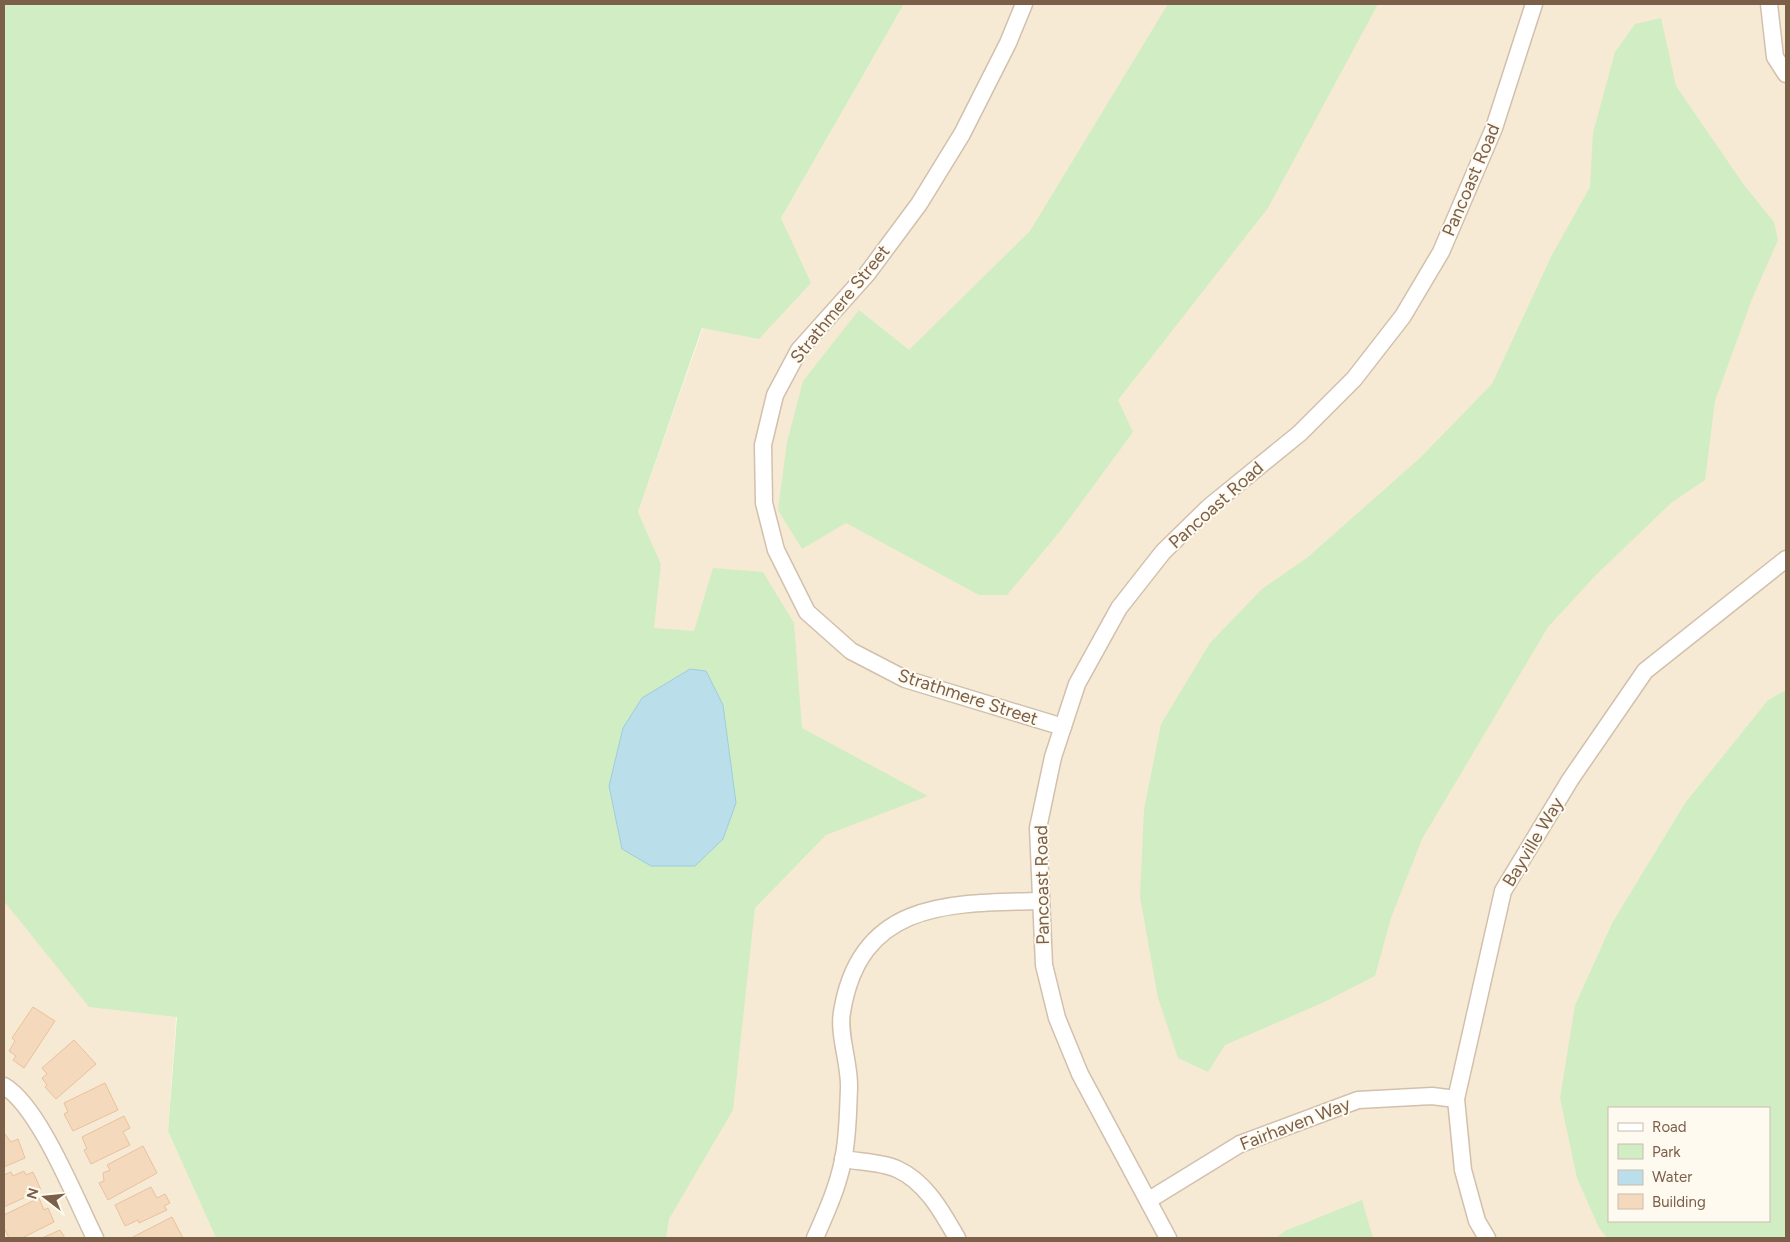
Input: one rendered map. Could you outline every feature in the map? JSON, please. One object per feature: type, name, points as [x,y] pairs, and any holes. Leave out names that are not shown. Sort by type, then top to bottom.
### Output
[{"type":"street","name":"Strathmere Street","points":[[1024,4],[1008,43],[962,134],[919,204],[867,274],[799,350],[774,395],[763,445],[764,503],[776,550],[807,612],[851,651],[905,679],[1063,727]]},
{"type":"street","name":"Pancoast Road","points":[[1168,1238],[1080,1074],[1058,1018],[1044,966],[1039,901],[1038,828],[1053,757],[1077,684],[1119,608],[1163,552],[1209,507],[1300,433],[1354,379],[1403,316],[1441,252],[1494,128],[1534,4]]},
{"type":"street","points":[[1770,4],[1775,57],[1786,74]]},
{"type":"street","name":"Bayville Way","points":[[1487,1238],[1477,1220],[1463,1170],[1456,1099],[1503,891],[1564,789],[1645,671],[1786,558]]},
{"type":"street","points":[[815,1238],[828,1211],[843,1160],[849,1086],[841,1014],[851,978],[870,942],[895,922],[930,911],[969,902],[1039,901]]},
{"type":"street","points":[[4,1086],[33,1115],[95,1238]]},
{"type":"street","name":"Fairhaven Way","points":[[1148,1200],[1240,1144],[1358,1100],[1432,1096],[1456,1099]]},
{"type":"street","points":[[843,1160],[896,1168],[916,1181],[938,1206],[957,1238]]},
{"type":"shaded area","points":[[904,4],[1786,4],[1786,690],[1768,700],[1685,803],[1612,923],[1575,1005],[1599,1228],[1607,1238],[457,1238],[661,564],[638,512],[703,328],[759,338],[781,218]]},
{"type":"shaded area","points":[[4,795],[181,949],[168,1131],[216,1238],[4,1238]]},
{"type":"green space","points":[[4,4],[904,4],[781,218],[811,283],[759,339],[702,328],[638,512],[661,564],[654,628],[694,631],[713,568],[763,572],[794,623],[802,728],[928,796],[826,835],[755,908],[733,1110],[669,1219],[666,1238],[216,1238],[168,1131],[177,1017],[89,1007],[4,901]]},
{"type":"green space","points":[[1168,4],[1378,4],[1268,208],[1118,400],[1133,432],[1061,530],[1007,595],[979,595],[846,523],[802,549],[778,510],[787,442],[803,381],[859,310],[909,350],[1030,231]]},
{"type":"green space","points":[[1661,18],[1676,86],[1744,185],[1774,222],[1778,240],[1752,299],[1715,401],[1705,480],[1671,503],[1595,576],[1548,627],[1422,839],[1391,918],[1375,976],[1322,1003],[1225,1045],[1208,1072],[1178,1058],[1158,998],[1140,897],[1144,809],[1161,724],[1210,643],[1262,589],[1308,557],[1420,458],[1492,384],[1552,255],[1590,187],[1593,133],[1615,52],[1635,24]]},
{"type":"green space","points":[[1786,690],[1786,1238],[1607,1238],[1599,1228],[1577,1178],[1560,1098],[1575,1005],[1612,923],[1685,803],[1768,700]]},
{"type":"green space","points":[[1362,1200],[1373,1238],[1276,1238],[1285,1231]]},
{"type":"water","points":[[690,669],[706,671],[723,705],[736,803],[723,839],[695,866],[651,866],[622,849],[609,786],[623,728],[642,698]]},
{"type":"building","points":[[33,1007],[55,1021],[24,1068],[13,1060],[16,1056],[9,1051],[15,1041],[12,1038]]},
{"type":"building","points":[[74,1040],[96,1064],[56,1099],[45,1087],[47,1085],[42,1078],[47,1074],[42,1068]]},
{"type":"building","points":[[105,1083],[118,1110],[73,1131],[64,1114],[68,1112],[64,1103]]},
{"type":"building","points":[[124,1116],[130,1128],[123,1132],[130,1145],[91,1164],[84,1150],[87,1149],[82,1137]]},
{"type":"building","points":[[4,1133],[11,1142],[18,1139],[25,1158],[4,1167]]},
{"type":"building","points":[[143,1146],[157,1173],[108,1200],[99,1183],[104,1181],[103,1173],[110,1170],[107,1165]]},
{"type":"building","points":[[24,1171],[26,1175],[33,1172],[41,1190],[4,1207],[4,1175],[11,1172],[13,1176]]},
{"type":"building","points":[[151,1187],[157,1198],[165,1194],[170,1203],[164,1206],[167,1210],[139,1223],[138,1220],[125,1226],[115,1205]]},
{"type":"building","points":[[39,1198],[44,1210],[48,1208],[54,1222],[22,1238],[9,1238],[4,1228],[4,1215]]},
{"type":"building","points":[[172,1217],[183,1238],[131,1238]]},
{"type":"building","points":[[60,1230],[65,1238],[42,1238]]}]
